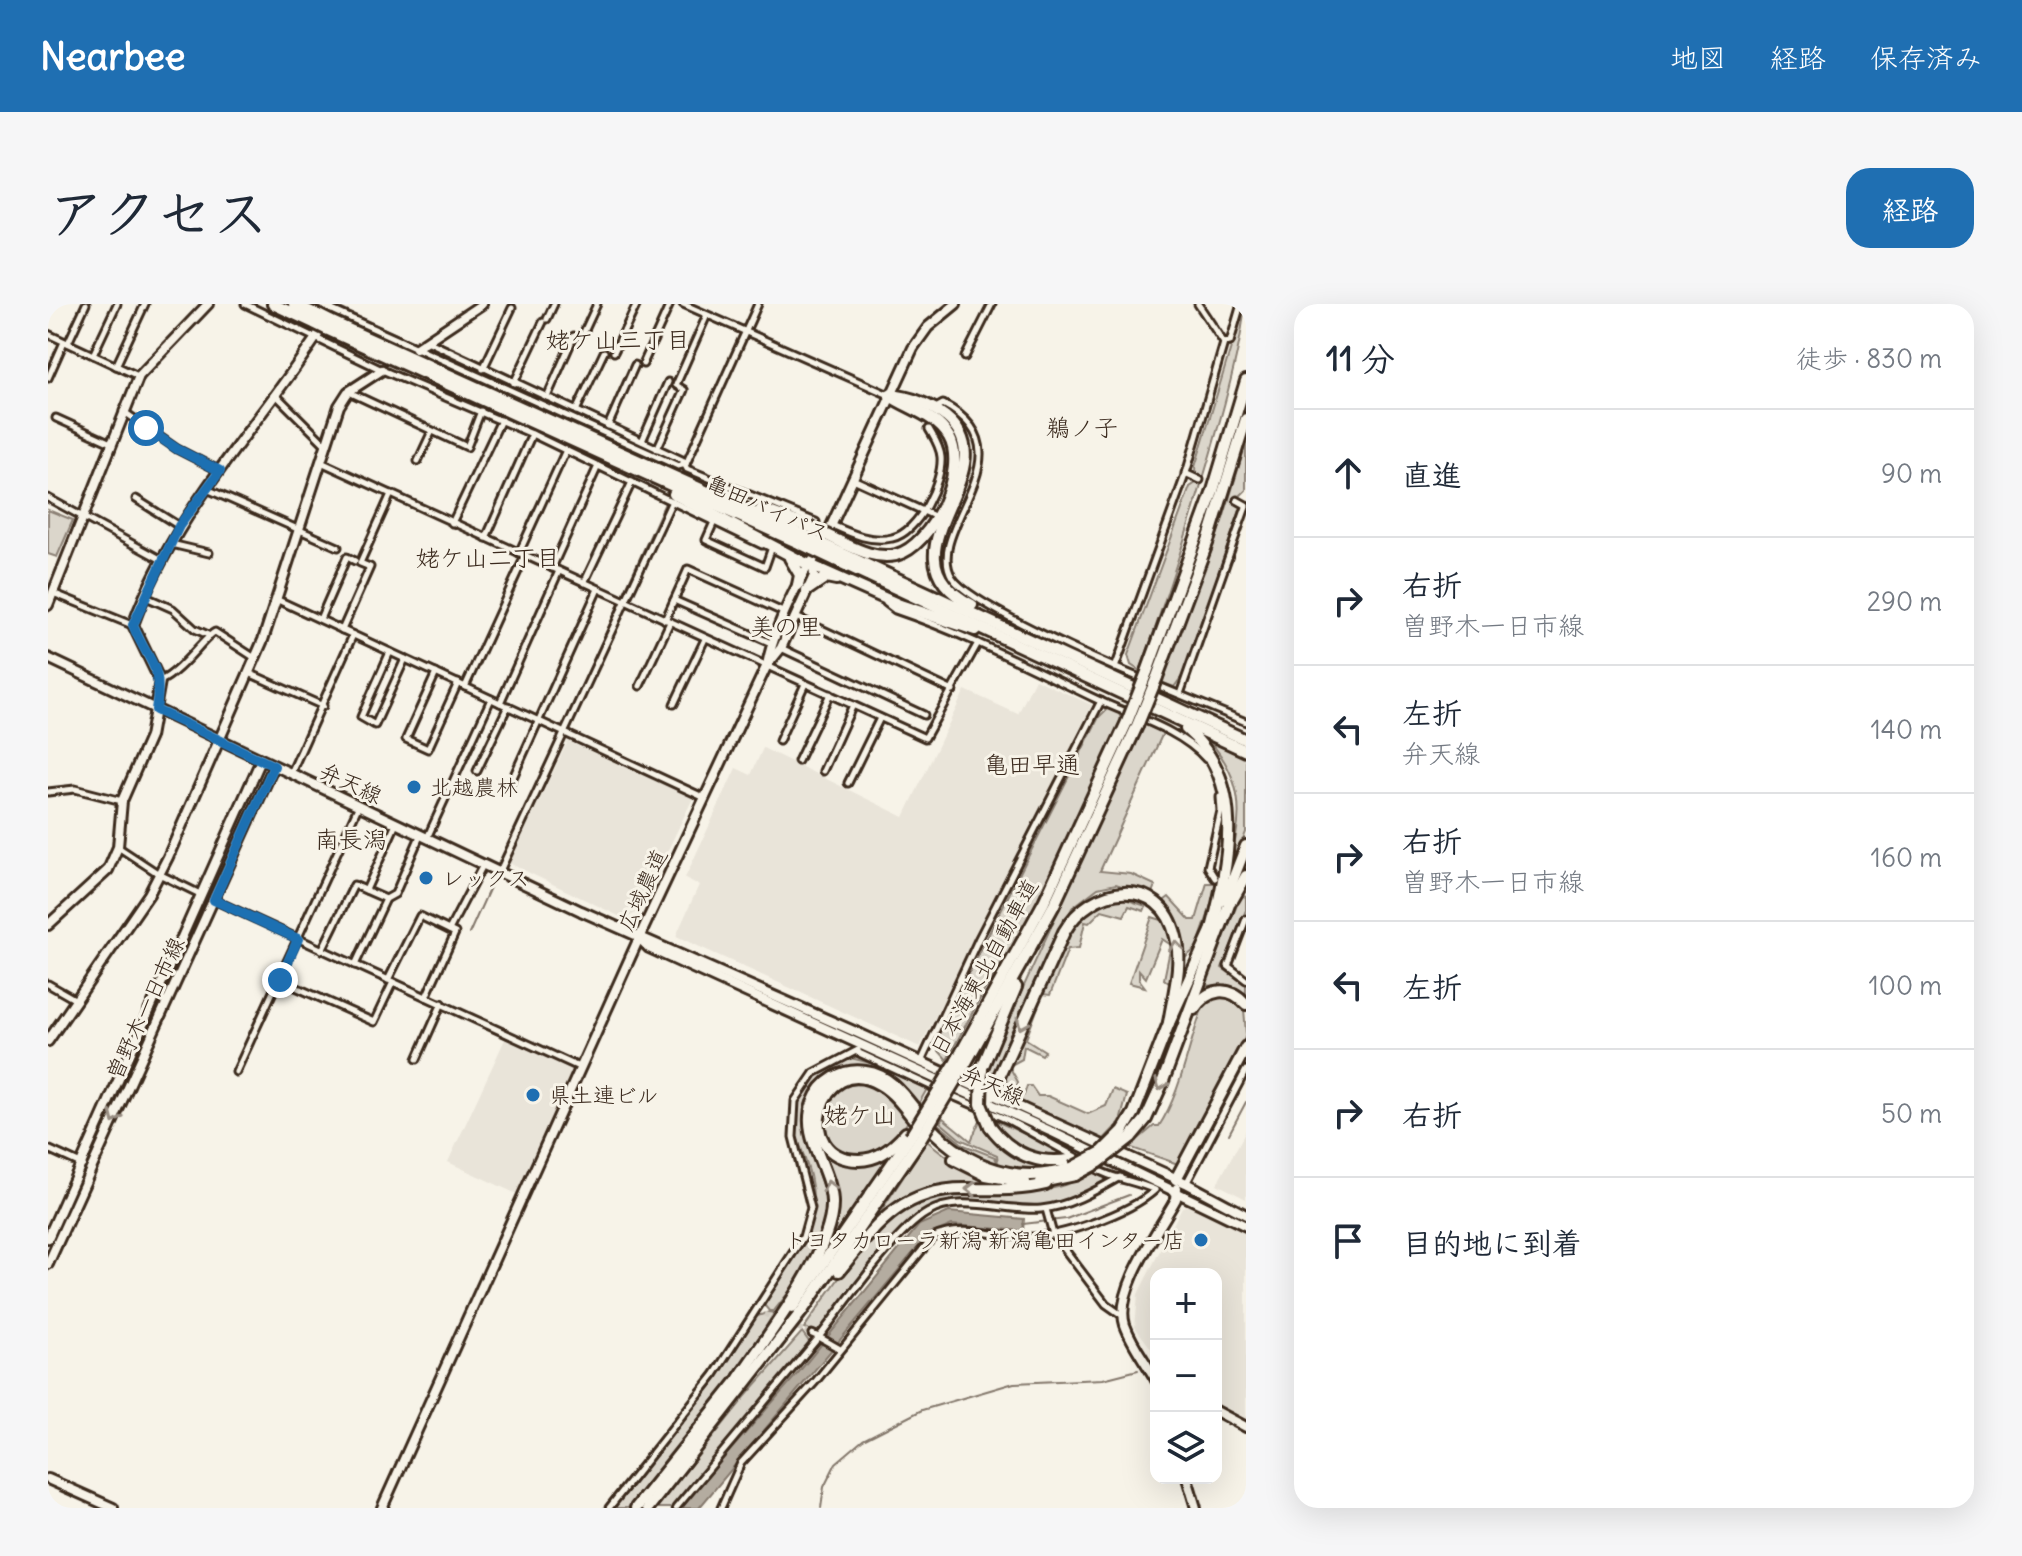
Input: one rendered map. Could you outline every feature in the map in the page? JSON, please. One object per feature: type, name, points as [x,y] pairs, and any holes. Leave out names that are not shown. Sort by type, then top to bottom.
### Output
[{"type":"highway","name":"亀田バイパス","points":[[273,304],[324,318],[631,469],[808,532]]},
{"type":"highway","name":"亀田バイパス","points":[[294,304],[710,492],[808,532],[839,552],[1056,662],[1246,751]]},
{"type":"highway","name":"日本海東北自動車道","points":[[1152,675],[1246,381]]},
{"type":"highway","points":[[890,395],[938,406],[956,427],[965,456],[961,479],[938,531],[935,568],[947,589],[994,628]]},
{"type":"highway","points":[[808,532],[839,552],[882,556],[912,548],[932,525],[949,490],[954,457],[947,434],[929,418],[890,395]]},
{"type":"highway","name":"日本海東北自動車道","points":[[958,1063],[1054,905],[1209,538],[1246,419]]},
{"type":"highway","points":[[631,469],[787,554],[873,592],[954,625],[994,628]]},
{"type":"highway","points":[[787,554],[800,575],[803,587],[826,577],[850,581]]},
{"type":"highway","name":"亀田バイパス","points":[[994,628],[1246,737]]},
{"type":"highway","points":[[1056,662],[1189,731],[1210,747],[1225,767],[1234,791],[1236,818],[1211,933]]},
{"type":"highway","name":"日本海東北自動車道","points":[[958,1063],[1132,724]]},
{"type":"highway","points":[[1127,1134],[1169,1023],[1211,933],[1246,846]]},
{"type":"highway","points":[[742,1383],[819,1253],[830,1226],[830,1186],[812,1137],[810,1114],[816,1095],[832,1078],[853,1071],[882,1077],[901,1092],[945,1144],[982,1166],[1028,1175],[1099,1162],[1152,1109],[1246,861]]},
{"type":"highway","points":[[1225,916],[1246,876]]},
{"type":"highway","points":[[989,1098],[1064,932],[1077,912],[1101,895],[1121,892],[1140,895],[1155,904],[1171,924],[1178,962],[1169,1023]]},
{"type":"highway","points":[[1054,905],[982,1068],[981,1104],[990,1126],[1005,1144],[1026,1156],[1072,1168]]},
{"type":"highway","points":[[1184,1029],[1199,1002],[1212,992],[1234,994],[1246,1004]]},
{"type":"highway","points":[[1181,1181],[1246,1047]]},
{"type":"highway","points":[[648,1508],[832,1270],[958,1063]]},
{"type":"highway","points":[[912,1137],[877,1156],[851,1159],[835,1153],[824,1141],[818,1126],[819,1109],[825,1095],[837,1084],[851,1079],[867,1079],[887,1089],[941,1150],[976,1171],[1033,1182],[1072,1168]]},
{"type":"highway","points":[[636,1508],[869,1234],[903,1204],[940,1190],[1015,1190],[1072,1168]]},
{"type":"street","points":[[48,378],[86,304]]},
{"type":"street","points":[[93,355],[116,304]]},
{"type":"street","points":[[116,366],[145,304]]},
{"type":"street","points":[[48,605],[139,376],[208,304]]},
{"type":"street","points":[[245,304],[324,318],[420,345],[483,369],[642,441],[686,464],[687,469],[789,511],[808,532]]},
{"type":"street","points":[[420,345],[482,304]]},
{"type":"street","points":[[514,383],[554,304]]},
{"type":"street","points":[[584,332],[597,304]]},
{"type":"street","points":[[614,352],[637,304]]},
{"type":"street","points":[[608,426],[670,304]]},
{"type":"street","points":[[683,304],[890,395]]},
{"type":"street","points":[[686,464],[758,304]]},
{"type":"street","name":"広域農道","points":[[382,1508],[639,938],[767,665],[771,643],[785,613],[803,587],[918,339],[956,304]]},
{"type":"street","points":[[965,357],[992,304]]},
{"type":"street","points":[[1198,304],[1224,343]]},
{"type":"street","points":[[1224,343],[1230,342],[1241,304]]},
{"type":"street","points":[[483,369],[512,308]]},
{"type":"street","points":[[657,449],[684,390],[676,385],[707,315]]},
{"type":"street","points":[[324,318],[382,370],[532,434],[672,501],[714,522],[754,543],[774,547],[765,567],[706,540],[714,522]]},
{"type":"street","points":[[133,625],[179,526],[275,395],[324,318]]},
{"type":"street","points":[[48,334],[139,376]]},
{"type":"street","points":[[547,397],[574,336]]},
{"type":"street","points":[[1115,668],[1185,473],[1224,343]]},
{"type":"street","points":[[420,345],[678,466],[686,464]]},
{"type":"street","points":[[576,411],[604,352]]},
{"type":"street","points":[[48,1041],[159,874],[249,673],[278,600],[297,529],[339,406],[348,392],[382,370]]},
{"type":"street","points":[[642,441],[668,382]]},
{"type":"street","points":[[348,392],[467,447],[481,411]]},
{"type":"street","points":[[275,395],[326,445]]},
{"type":"street","points":[[938,406],[964,418],[973,430],[979,454],[977,478],[950,546],[948,566],[960,586],[995,609],[1115,668],[1246,722]]},
{"type":"street","points":[[123,410],[177,449],[220,471]]},
{"type":"street","points":[[56,418],[111,443]]},
{"type":"street","points":[[452,523],[501,420]]},
{"type":"street","points":[[832,525],[856,535],[886,539],[905,532],[921,510],[941,469],[939,446],[929,429]]},
{"type":"street","points":[[418,461],[432,431]]},
{"type":"street","points":[[486,538],[532,434]]},
{"type":"street","points":[[465,687],[566,450]]},
{"type":"street","points":[[321,462],[925,738],[978,643]]},
{"type":"street","points":[[500,703],[598,466]]},
{"type":"street","points":[[1185,473],[1200,480]]},
{"type":"street","points":[[852,479],[932,515]]},
{"type":"street","points":[[584,583],[632,482]]},
{"type":"street","points":[[206,488],[338,547]]},
{"type":"street","points":[[342,630],[370,567],[360,563],[391,494]]},
{"type":"street","points":[[48,498],[162,560]]},
{"type":"street","points":[[136,499],[179,526]]},
{"type":"street","points":[[1180,694],[1246,506],[1237,500]]},
{"type":"street","points":[[500,871],[622,599],[672,501]]},
{"type":"street","points":[[946,522],[957,527]]},
{"type":"street","points":[[170,544],[209,553]]},
{"type":"street","points":[[320,619],[347,557],[355,561]]},
{"type":"street","points":[[640,686],[688,569],[785,613]]},
{"type":"street","points":[[767,665],[781,648],[795,617],[803,587]]},
{"type":"street","points":[[510,784],[598,589]]},
{"type":"street","points":[[873,592],[895,610],[978,643],[1179,738],[1210,764],[1221,798],[1221,811],[1208,867],[1215,878]]},
{"type":"street","points":[[48,925],[108,870],[118,847],[122,801],[150,737],[160,681],[133,625],[53,593]]},
{"type":"street","points":[[146,597],[173,609],[195,629],[208,635]]},
{"type":"street","points":[[278,600],[706,799]]},
{"type":"street","points":[[674,600],[771,643]]},
{"type":"street","points":[[795,617],[953,691]]},
{"type":"street","points":[[160,681],[195,654],[208,635],[215,632],[255,658]]},
{"type":"street","points":[[291,774],[353,635]]},
{"type":"street","points":[[674,704],[705,639]]},
{"type":"street","points":[[781,648],[924,715]]},
{"type":"street","points":[[390,652],[361,717],[375,725],[405,659]]},
{"type":"street","name":"弁天線","points":[[48,658],[500,871],[639,938],[649,948],[858,1048],[989,1098],[1181,1181],[1246,1215]]},
{"type":"street","points":[[249,673],[323,706]]},
{"type":"street","points":[[436,673],[406,739],[428,749],[458,683]]},
{"type":"street","points":[[779,741],[805,683]]},
{"type":"street","points":[[798,761],[830,694]]},
{"type":"street","points":[[355,965],[386,899],[395,894],[491,699]]},
{"type":"street","points":[[921,1062],[984,927],[1101,701]]},
{"type":"street","points":[[823,771],[853,705]]},
{"type":"street","points":[[477,771],[508,706]]},
{"type":"street","points":[[848,783],[880,718]]},
{"type":"street","name":"曽野木一日市線","points":[[48,1264],[261,760]]},
{"type":"street","name":"曽野木一日市線","points":[[48,1238],[87,1167],[274,766]]},
{"type":"street","points":[[48,792],[75,789],[122,801]]},
{"type":"street","points":[[236,1072],[359,805]]},
{"type":"street","points":[[366,890],[396,824]]},
{"type":"street","points":[[118,847],[159,874],[203,896]]},
{"type":"street","points":[[449,930],[483,865]]},
{"type":"street","points":[[322,950],[354,885],[386,899]]},
{"type":"street","points":[[214,900],[582,1068]]},
{"type":"street","points":[[280,980],[374,1022],[420,916],[455,933],[426,997]]},
{"type":"street","points":[[1246,919],[1228,966],[1246,980]]},
{"type":"street","name":"弁天線","points":[[639,938],[651,939],[921,1062],[1246,1226]]},
{"type":"street","points":[[48,984],[76,1000]]},
{"type":"street","points":[[417,1059],[442,1003]]},
{"type":"street","points":[[609,1508],[714,1375],[803,1237],[810,1218],[809,1189],[791,1126],[795,1101],[814,1073],[858,1048],[1008,1120],[1102,1173],[1155,1190],[1144,1200],[1112,1214],[1026,1238],[956,1230],[932,1238],[741,1463],[721,1508]]},
{"type":"street","points":[[1150,1370],[1132,1342],[1123,1316],[1128,1287],[1181,1181],[1246,1070]]},
{"type":"street","points":[[48,1149],[87,1167]]},
{"type":"street","points":[[676,1508],[820,1338],[879,1262],[926,1213],[950,1204],[1046,1211],[1120,1177]]},
{"type":"street","points":[[1046,1211],[1052,1232],[1106,1304],[1123,1316]]},
{"type":"street","points":[[757,1312],[764,1314]]},
{"type":"street","points":[[812,1334],[840,1349]]},
{"type":"street","points":[[1218,1412],[1246,1427]]},
{"type":"street","points":[[49,1481],[113,1508]]},
{"type":"street","points":[[1189,1484],[1196,1508]]},
{"type":"shaded area","points":[[1244,304],[1241,332],[1218,426],[1184,540],[1167,594],[1140,671],[1131,665],[1128,655],[1190,487],[1202,479],[1196,475],[1195,467]]},
{"type":"shaded area","points":[[1246,443],[1246,490],[1234,502],[1242,504],[1185,672],[1174,687],[1161,682],[1223,519]]},
{"type":"shaded area","points":[[48,510],[73,520],[57,557],[48,554]]},
{"type":"shaded area","points":[[1035,679],[1092,705],[920,1047],[676,936],[699,885],[685,878],[736,768],[751,775],[763,748],[904,817],[965,690],[1018,714]]},
{"type":"shaded area","points":[[1108,708],[1119,713],[1122,723],[1018,940],[984,991],[947,1060],[933,1044],[1099,717]]},
{"type":"shaded area","points":[[1144,724],[1163,733],[1100,871],[1131,874],[1155,885],[1151,896],[1116,884],[1098,888],[1072,908],[993,1080],[985,1077],[1001,1036]]},
{"type":"shaded area","points":[[1207,738],[1246,756],[1246,832],[1231,871],[1238,822],[1237,796],[1224,760]]},
{"type":"shaded area","points":[[568,741],[693,798],[638,912],[625,919],[509,863]]},
{"type":"shaded area","points":[[1207,883],[1218,883],[1217,889],[1197,947],[1183,960],[1179,927],[1161,903],[1169,897],[1190,920],[1196,920]]},
{"type":"shaded area","points":[[1241,895],[1246,897],[1246,910],[1222,968],[1246,985],[1246,997],[1228,988],[1205,985]]},
{"type":"shaded area","points":[[1119,897],[1146,906],[1144,911],[1129,906],[1124,916],[1102,910],[1089,923],[1085,922],[1079,948],[1068,949],[1050,995],[1043,994],[1026,1039],[1045,1051],[1042,1055],[1024,1046],[1022,1059],[1009,1066],[1018,1082],[1016,1090],[1024,1095],[1027,1086],[1031,1086],[1038,1096],[1048,1096],[1088,1114],[1106,1106],[1113,1089],[1127,1095],[1120,1122],[1103,1140],[1011,1100],[1005,1074],[1073,925],[1091,907]]},
{"type":"shaded area","points":[[1152,917],[1165,921],[1173,944],[1173,968],[1170,984],[1164,979],[1171,945],[1162,939],[1146,978],[1139,970],[1139,979],[1145,987],[1129,983]]},
{"type":"shaded area","points":[[1221,996],[1232,999],[1244,1009],[1246,1034],[1178,1164],[1129,1147],[1154,1126],[1159,1126],[1179,1083],[1204,1004]]},
{"type":"shaded area","points":[[506,1037],[574,1068],[517,1194],[448,1162]]},
{"type":"shaded area","points":[[851,1058],[878,1065],[927,1089],[918,1105],[887,1075],[859,1067],[837,1071],[814,1089],[806,1107],[804,1127],[826,1200],[825,1227],[817,1250],[804,1272],[774,1311],[769,1311],[764,1305],[801,1246],[813,1208],[812,1184],[793,1124],[793,1107],[800,1090],[819,1074]]},
{"type":"shaded area","points":[[858,1082],[881,1090],[909,1120],[879,1149],[855,1156],[843,1154],[833,1147],[824,1133],[824,1114],[834,1093]]},
{"type":"shaded area","points":[[943,1118],[971,1141],[981,1118],[997,1140],[1016,1154],[1065,1166],[1029,1169],[995,1164],[951,1140],[937,1127],[938,1124],[964,1145],[995,1157],[998,1164],[997,1155],[960,1139],[940,1122]]},
{"type":"shaded area","points":[[992,1119],[1072,1156],[1048,1156],[1026,1151],[1006,1138]]},
{"type":"shaded area","points":[[1246,1131],[1246,1199],[1217,1184]]},
{"type":"shaded area","points":[[927,1141],[962,1168],[1003,1184],[1004,1188],[963,1186],[930,1190],[901,1203],[869,1229]]},
{"type":"shaded area","points":[[822,1145],[842,1161],[850,1163],[890,1158],[823,1257],[836,1207]]},
{"type":"shaded area","points":[[1093,1173],[1107,1178],[1107,1182],[1079,1197],[1057,1203],[1025,1207],[951,1202],[928,1209],[901,1231],[872,1264],[822,1330],[817,1333],[804,1328],[866,1243],[907,1205],[940,1195],[1035,1192],[1059,1187]]},
{"type":"shaded area","points":[[1191,1204],[1246,1232],[1246,1418],[1222,1406],[1222,1268],[1151,1268],[1182,1207]]},
{"type":"shaded area","points":[[949,1212],[1024,1219],[1023,1231],[952,1225],[928,1235],[699,1508],[680,1508],[798,1373],[919,1225]]},
{"type":"shaded area","points":[[1150,1270],[1150,1347],[1135,1327],[1138,1294]]},
{"type":"shaded area","points":[[774,1313],[758,1339],[686,1437],[628,1508],[612,1508],[712,1381],[755,1317]]},
{"type":"shaded area","points":[[802,1332],[810,1343],[671,1508],[656,1508],[745,1397]]},
{"type":"waterway","points":[[333,305],[418,344]]},
{"type":"waterway","points":[[424,347],[677,462]]},
{"type":"waterway","points":[[503,858],[665,503]]},
{"type":"waterway","points":[[469,934],[491,885]]},
{"type":"waterway","points":[[1229,1134],[1246,1102]]},
{"type":"waterway","points":[[1023,1224],[1066,1219],[1129,1195]]},
{"type":"waterway","points":[[821,1508],[824,1487],[836,1463],[863,1440],[922,1410],[1014,1383],[1103,1379],[1138,1370]]},
{"type":"tunnel","points":[[382,370],[416,348]]},
{"type":"tunnel","points":[[764,1314],[778,1320]]},
{"type":"tunnel","points":[[791,1325],[812,1334]]},
{"type":"place","name":"北越農林","points":[[414,787]]},
{"type":"place","name":"レックス","points":[[426,878]]},
{"type":"place","name":"県土連ビル","points":[[533,1095]]},
{"type":"place","name":"トヨタカローラ新潟 新潟亀田インター店","points":[[1201,1240]]},
{"type":"district","name":"姥ケ山三丁目","points":[[618,339]]},
{"type":"district","name":"鵜ノ子","points":[[1082,427]]},
{"type":"district","name":"姥ケ山二丁目","points":[[488,557]]},
{"type":"district","name":"美の里","points":[[786,626]]},
{"type":"district","name":"亀田早通","points":[[1032,764]]},
{"type":"district","name":"南長潟","points":[[351,839]]},
{"type":"district","name":"姥ケ山","points":[[860,1114]]},
{"type":"route","points":[[146,428],[177,449],[220,471],[179,526],[133,625],[158,671],[160,681],[156,710],[274,766],[214,900],[298,939],[280,980]]}]
